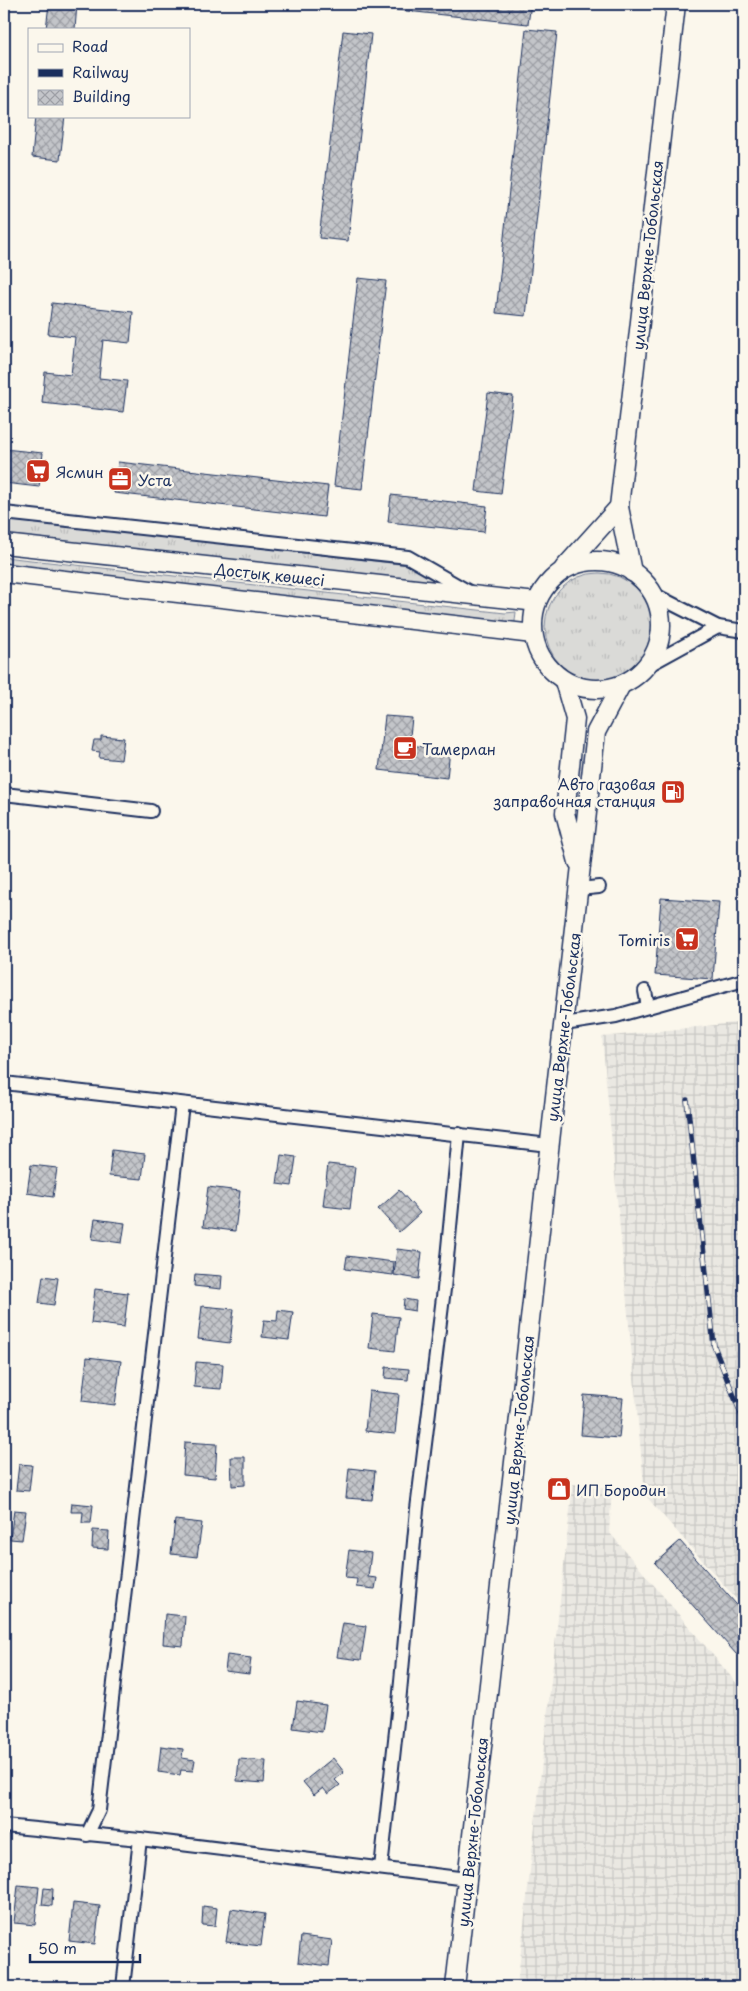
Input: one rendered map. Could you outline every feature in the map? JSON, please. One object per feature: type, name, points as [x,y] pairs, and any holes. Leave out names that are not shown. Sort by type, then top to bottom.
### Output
[{"type":"street","name":"улица Верхне-Тобольская","points":[[632,572],[619,507],[676,4]]},
{"type":"street","points":[[533,634],[533,618],[537,602],[546,586],[619,507]]},
{"type":"street","points":[[4,513],[408,557],[475,596]]},
{"type":"street","name":"Достық көшесі","points":[[4,544],[537,602]]},
{"type":"street","points":[[560,573],[579,564],[599,561],[616,564],[632,572],[644,582],[656,602],[718,627],[744,631]]},
{"type":"street","name":"Достық көшесі","points":[[4,574],[533,634]]},
{"type":"street","name":"улица Верхне-Тобольская","points":[[533,634],[537,650],[545,664],[564,681],[589,690],[621,685],[646,666],[657,649],[661,628],[656,602]]},
{"type":"street","points":[[646,666],[718,627]]},
{"type":"street","name":"улица Верхне-Тобольская","points":[[564,681],[575,719],[565,813],[580,881]]},
{"type":"street","name":"улица Верхне-Тобольская","points":[[455,1987],[596,732],[621,685]]},
{"type":"street","points":[[4,794],[151,811]]},
{"type":"street","points":[[580,881],[599,887]]},
{"type":"street","points":[[564,1024],[648,1007],[744,980]]},
{"type":"street","points":[[645,991],[648,1007]]},
{"type":"street","points":[[4,1083],[549,1145]]},
{"type":"street","points":[[87,1835],[98,1810],[182,1104]]},
{"type":"street","points":[[381,1868],[417,1509],[444,1288],[459,1134]]},
{"type":"street","points":[[4,1826],[140,1839],[467,1879]]},
{"type":"street","points":[[123,1987],[140,1839]]},
{"type":"shaded area","points":[[744,1022],[744,1608],[645,1495],[602,1037]]},
{"type":"shaded area","points":[[573,1484],[612,1489],[609,1532],[744,1692],[744,1987],[517,1987]]},
{"type":"green space","points":[[4,518],[408,565],[442,584],[4,536]]},
{"type":"green space","points":[[4,557],[505,613],[516,612],[514,630],[4,567]]},
{"type":"green space","points":[[599,573],[620,577],[637,589],[649,606],[653,627],[649,648],[637,665],[620,677],[599,681],[578,677],[561,665],[549,648],[545,627],[549,606],[561,589],[578,577]]},
{"type":"building","points":[[49,4],[77,4],[75,28],[46,28]]},
{"type":"building","points":[[369,4],[531,4],[528,24],[369,7]]},
{"type":"building","points":[[526,29],[557,32],[526,316],[496,313]]},
{"type":"building","points":[[343,31],[371,34],[348,241],[319,238]]},
{"type":"building","points":[[36,118],[65,118],[60,160],[32,157]]},
{"type":"building","points":[[358,278],[386,281],[362,489],[334,486]]},
{"type":"building","points":[[52,303],[133,312],[130,343],[103,340],[99,378],[127,381],[123,412],[42,403],[45,372],[71,375],[75,337],[48,334]]},
{"type":"building","points":[[488,393],[513,396],[501,494],[476,491]]},
{"type":"building","points":[[4,449],[43,453],[39,487],[4,483]]},
{"type":"building","points":[[118,462],[328,486],[324,517],[114,493]]},
{"type":"building","points":[[391,495],[487,506],[484,532],[388,522]]},
{"type":"building","name":"Тамерлан","points":[[385,716],[412,718],[409,745],[450,750],[447,778],[379,770]]},
{"type":"building","points":[[101,736],[124,738],[121,760],[99,758],[100,752],[92,751],[94,740],[101,740]]},
{"type":"building","name":"Tomiris","points":[[661,898],[719,902],[713,979],[655,975]]},
{"type":"building","points":[[112,1150],[145,1154],[142,1179],[109,1176]]},
{"type":"building","points":[[281,1155],[296,1157],[292,1186],[277,1184]]},
{"type":"building","points":[[328,1164],[355,1167],[350,1209],[323,1206]]},
{"type":"building","points":[[31,1165],[57,1168],[53,1197],[27,1193]]},
{"type":"building","points":[[208,1187],[240,1191],[235,1231],[203,1227]]},
{"type":"building","points":[[399,1190],[420,1213],[399,1232],[378,1209]]},
{"type":"building","points":[[95,1219],[125,1223],[122,1243],[92,1239]]},
{"type":"building","points":[[397,1249],[422,1252],[419,1279],[394,1275]]},
{"type":"building","points":[[347,1256],[394,1262],[393,1275],[345,1269]]},
{"type":"building","points":[[195,1274],[222,1276],[221,1289],[194,1286]]},
{"type":"building","points":[[43,1276],[58,1278],[54,1305],[39,1303]]},
{"type":"building","points":[[95,1289],[128,1293],[124,1327],[91,1323]]},
{"type":"building","points":[[404,1299],[416,1301],[415,1311],[403,1309]]},
{"type":"building","points":[[202,1306],[234,1309],[230,1343],[198,1339]]},
{"type":"building","points":[[278,1310],[293,1312],[289,1340],[262,1337],[264,1320],[277,1321]]},
{"type":"building","points":[[373,1314],[399,1317],[395,1351],[369,1348]]},
{"type":"building","points":[[87,1357],[121,1361],[115,1405],[82,1401]]},
{"type":"building","points":[[196,1362],[223,1364],[221,1389],[194,1387]]},
{"type":"building","points":[[386,1367],[409,1369],[408,1380],[385,1378]]},
{"type":"building","points":[[369,1391],[399,1394],[395,1434],[365,1431]]},
{"type":"building","points":[[584,1395],[623,1398],[619,1438],[581,1435]]},
{"type":"building","points":[[185,1442],[217,1444],[215,1478],[183,1475]]},
{"type":"building","points":[[231,1457],[245,1457],[245,1485],[232,1486]]},
{"type":"building","points":[[19,1464],[32,1465],[29,1491],[16,1490]]},
{"type":"building","points":[[349,1468],[375,1471],[372,1500],[346,1498]]},
{"type":"building","points":[[72,1503],[93,1505],[91,1523],[82,1523],[83,1512],[71,1512]]},
{"type":"building","points":[[14,1510],[26,1511],[22,1540],[10,1539]]},
{"type":"building","points":[[175,1520],[202,1523],[197,1557],[171,1554]]},
{"type":"building","points":[[93,1530],[109,1531],[108,1549],[92,1548]]},
{"type":"building","points":[[680,1541],[744,1613],[744,1649],[737,1655],[655,1563]]},
{"type":"building","points":[[349,1550],[371,1553],[368,1577],[377,1578],[375,1589],[356,1587],[357,1579],[345,1578]]},
{"type":"building","points":[[165,1614],[185,1616],[183,1646],[163,1644]]},
{"type":"building","points":[[343,1623],[366,1626],[361,1660],[337,1657]]},
{"type":"building","points":[[227,1655],[251,1658],[249,1674],[225,1671]]},
{"type":"building","points":[[297,1701],[326,1705],[322,1732],[293,1728]]},
{"type":"building","points":[[161,1746],[183,1749],[182,1758],[195,1760],[193,1771],[181,1770],[180,1775],[158,1772]]},
{"type":"building","points":[[333,1758],[344,1772],[335,1780],[340,1785],[328,1794],[323,1788],[314,1795],[303,1782]]},
{"type":"building","points":[[239,1759],[266,1761],[264,1783],[237,1781]]},
{"type":"building","points":[[18,1885],[39,1887],[35,1925],[14,1923]]},
{"type":"building","points":[[44,1888],[53,1889],[52,1906],[42,1905]]},
{"type":"building","points":[[73,1903],[100,1906],[95,1944],[69,1941]]},
{"type":"building","points":[[203,1906],[217,1908],[215,1926],[202,1925]]},
{"type":"building","points":[[231,1909],[265,1914],[261,1946],[226,1942]]},
{"type":"building","points":[[301,1936],[332,1940],[329,1966],[298,1962]]},
{"type":"railway","points":[[687,1100],[714,1346],[744,1421]]},
{"type":"place","name":"Ясмин","points":[[38,471]]},
{"type":"place","name":"Уста","points":[[120,479]]},
{"type":"place","name":"Тамерлан","points":[[405,748]]},
{"type":"place","name":"Авто газовая заправочная станция","points":[[673,792]]},
{"type":"place","name":"Tomiris","points":[[687,939]]},
{"type":"place","name":"ИП Бородин","points":[[559,1489]]}]
